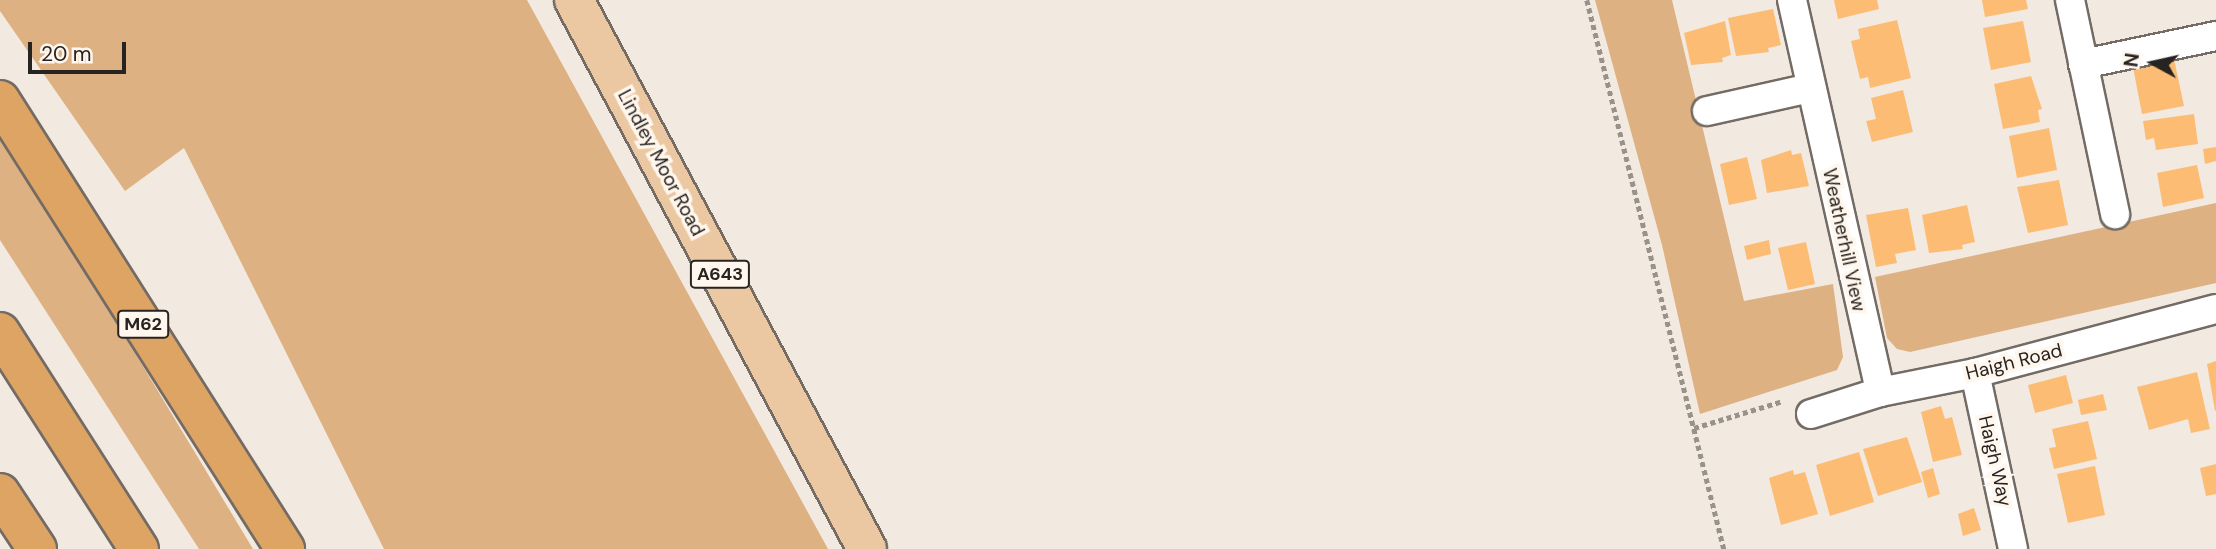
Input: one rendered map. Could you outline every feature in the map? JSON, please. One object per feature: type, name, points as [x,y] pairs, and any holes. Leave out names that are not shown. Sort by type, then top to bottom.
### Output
[{"type":"highway","name":"M62","points":[[0,100],[285,549]]},
{"type":"highway","points":[[0,332],[139,549]]},
{"type":"highway","points":[[0,494],[37,549]]},
{"type":"main road","name":"Lindley Moor Road","points":[[574,0],[867,549]]},
{"type":"street","name":"Weatherhill View","points":[[1792,0],[1880,392]]},
{"type":"street","points":[[2070,0],[2115,214]]},
{"type":"street","points":[[2083,64],[2216,36]]},
{"type":"street","points":[[1707,111],[1810,88]]},
{"type":"street","name":"Haigh Road","points":[[1811,414],[1880,392],[1975,373],[2216,309]]},
{"type":"street","name":"Haigh Way","points":[[1975,373],[2013,549]]},
{"type":"path","points":[[1587,0],[1724,549]]},
{"type":"path","points":[[1694,428],[1806,394],[1811,414]]},
{"type":"shaded area","points":[[0,0],[527,0],[828,549],[384,549],[184,148],[125,191],[0,11]]},
{"type":"shaded area","points":[[1595,0],[1672,0],[1744,301],[1833,284],[1843,357],[1837,370],[1700,414],[1662,245]]},
{"type":"shaded area","points":[[0,134],[253,549],[199,549],[0,240]]},
{"type":"shaded area","points":[[2216,203],[2216,283],[1910,352],[1897,349],[1887,338],[1875,277]]},
{"type":"building","points":[[1834,0],[1877,0],[1879,9],[1838,19]]},
{"type":"building","points":[[1982,0],[2026,0],[2028,9],[1985,17]]},
{"type":"building","points":[[1773,9],[1781,45],[1768,48],[1769,52],[1736,56],[1728,18]]},
{"type":"building","points":[[1897,20],[1911,78],[1870,88],[1868,77],[1860,79],[1851,41],[1860,39],[1858,29]]},
{"type":"building","points":[[1725,21],[1731,55],[1722,58],[1723,62],[1691,65],[1684,33]]},
{"type":"building","points":[[2023,21],[2031,62],[1991,70],[1983,28]]},
{"type":"building","points":[[2174,59],[2184,106],[2142,114],[2133,67]]},
{"type":"building","points":[[2031,76],[2042,109],[2038,110],[2040,122],[2003,129],[1994,84]]},
{"type":"building","points":[[1903,90],[1913,132],[1872,142],[1866,121],[1876,119],[1871,98]]},
{"type":"building","points":[[2194,114],[2198,144],[2156,150],[2154,138],[2146,140],[2143,121]]},
{"type":"building","points":[[2049,128],[2057,170],[2017,178],[2009,136]]},
{"type":"building","points":[[2216,147],[2216,161],[2205,164],[2203,149]]},
{"type":"building","points":[[1791,150],[1792,155],[1801,153],[1809,186],[1767,193],[1761,160]]},
{"type":"building","points":[[1747,157],[1757,199],[1729,205],[1720,164]]},
{"type":"building","points":[[2197,165],[2204,198],[2163,207],[2157,173]]},
{"type":"building","points":[[2059,180],[2068,225],[2028,233],[2017,187]]},
{"type":"building","points":[[1967,205],[1975,242],[1962,245],[1963,249],[1929,253],[1922,215]]},
{"type":"building","points":[[1908,208],[1916,250],[1895,254],[1897,263],[1876,267],[1866,215]]},
{"type":"building","points":[[1769,240],[1771,254],[1747,260],[1744,246]]},
{"type":"building","points":[[1806,242],[1815,284],[1788,290],[1778,248]]},
{"type":"building","points":[[2216,361],[2216,410],[2215,411],[2207,364]]},
{"type":"building","points":[[2197,372],[2210,429],[2191,433],[2188,419],[2149,430],[2137,387]]},
{"type":"building","points":[[2066,375],[2073,403],[2035,413],[2028,385]]},
{"type":"building","points":[[2103,394],[2107,410],[2081,415],[2078,400]]},
{"type":"building","points":[[1941,406],[1945,419],[1952,417],[1962,455],[1933,462],[1921,412]]},
{"type":"building","points":[[2088,421],[2097,459],[2054,469],[2049,448],[2056,447],[2052,429]]},
{"type":"building","points":[[1907,437],[1922,482],[1878,496],[1863,449]]},
{"type":"building","points":[[1859,452],[1874,502],[1830,516],[1816,465]]},
{"type":"building","points":[[2216,464],[2216,494],[2206,496],[2200,468]]},
{"type":"building","points":[[2095,466],[2105,515],[2068,523],[2057,474]]},
{"type":"building","points":[[1933,468],[1940,494],[1928,498],[1921,472]]},
{"type":"building","points":[[1793,470],[1794,475],[1805,472],[1818,514],[1781,525],[1769,478]]},
{"type":"building","points":[[1974,508],[1981,530],[1963,536],[1958,514]]}]
